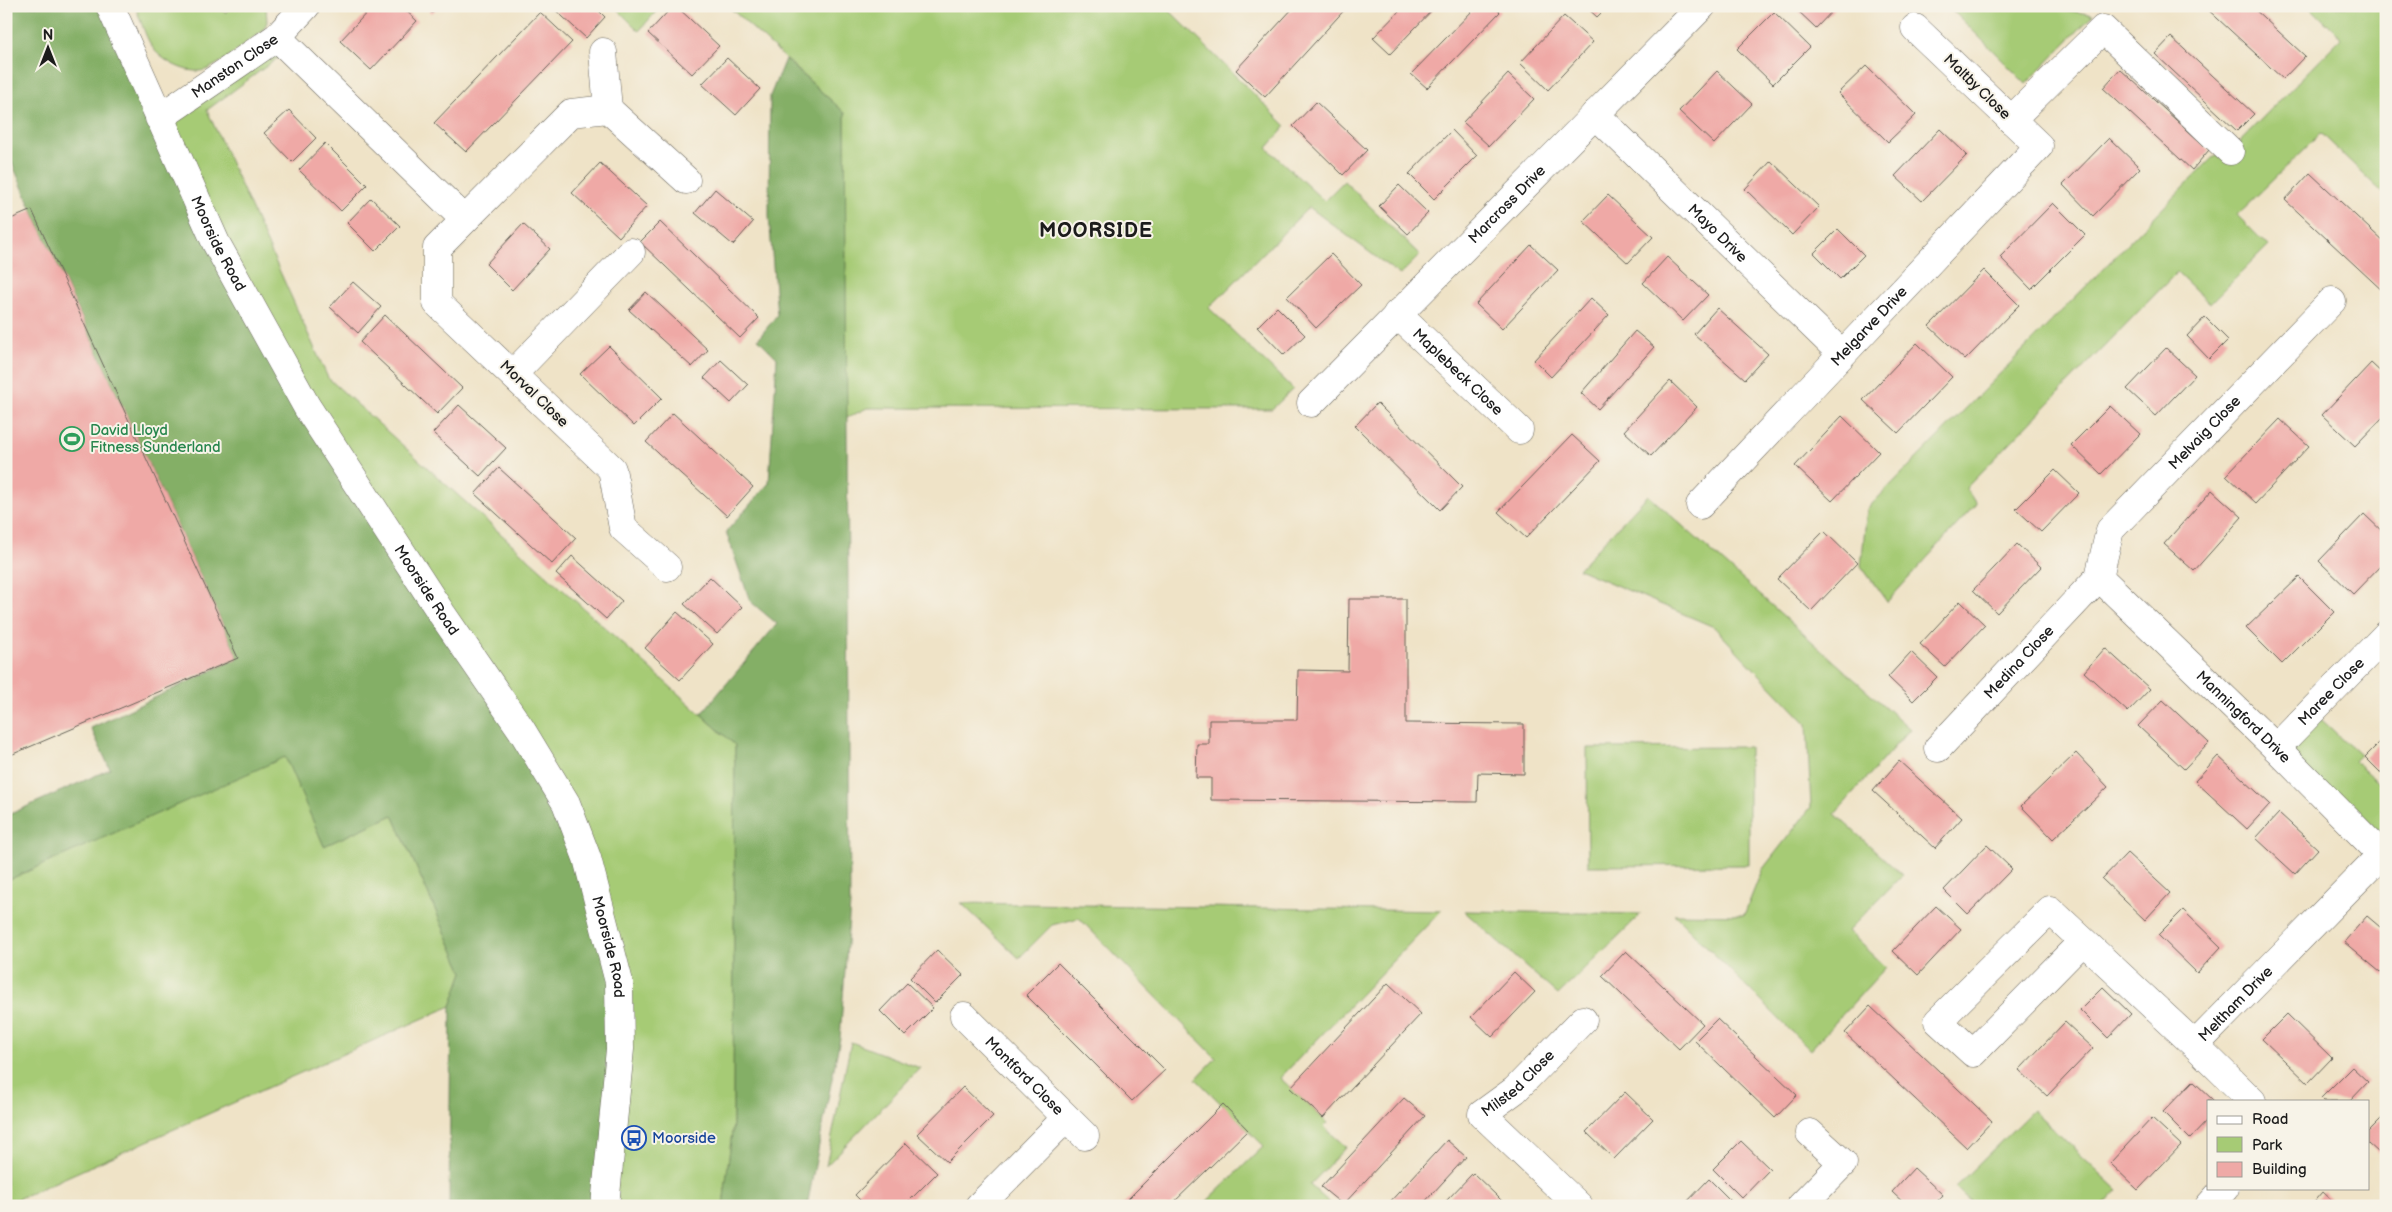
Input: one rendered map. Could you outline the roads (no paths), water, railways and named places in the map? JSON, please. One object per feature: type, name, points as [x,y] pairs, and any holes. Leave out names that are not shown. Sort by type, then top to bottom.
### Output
[{"type":"street","name":"Moorside Road","points":[[110,6],[216,244],[306,407],[442,614],[521,729],[566,803],[587,858],[619,982],[620,1049],[605,1206]]},
{"type":"street","name":"Manston Close","points":[[159,118],[277,37],[306,6]]},
{"type":"street","name":"Marcross Drive","points":[[1311,403],[1702,6]]},
{"type":"street","name":"Maltby Close","points":[[1915,28],[2039,146]]},
{"type":"street","points":[[2011,120],[2103,29],[2230,151]]},
{"type":"street","points":[[277,37],[464,219]]},
{"type":"street","points":[[603,52],[608,109],[686,180]]},
{"type":"street","name":"Morval Close","points":[[608,109],[571,113],[437,248],[437,303],[612,469],[623,528],[667,567]]},
{"type":"street","name":"Mayo Drive","points":[[1595,114],[1841,354]]},
{"type":"street","name":"Melgarve Drive","points":[[1700,505],[2039,146]]},
{"type":"street","points":[[513,374],[631,252]]},
{"type":"street","name":"Melvaig Close","points":[[2099,577],[2110,530],[2332,301]]},
{"type":"street","name":"Maplebeck Close","points":[[1397,314],[1519,430]]},
{"type":"street","name":"Medina Close","points":[[1938,748],[2099,577]]},
{"type":"street","name":"Manningford Drive","points":[[2099,577],[2276,748],[2383,857]]},
{"type":"street","name":"Maree Close","points":[[2276,748],[2386,635]]},
{"type":"street","name":"Meltham Drive","points":[[2083,941],[1973,1053],[1938,1021],[2050,910],[2195,1045],[2383,857]]},
{"type":"street","name":"Montford Close","points":[[964,1016],[1076,1127],[979,1206]]},
{"type":"street","name":"Milsted Close","points":[[1579,1206],[1482,1114],[1515,1090],[1583,1020]]},
{"type":"street","points":[[2195,1045],[2251,1100]]},
{"type":"street","points":[[1801,1206],[1843,1163],[1810,1133]]},
{"type":"street","points":[[2209,1206],[2224,1190]]},
{"type":"place","name":"David Lloyd Fitness Sunderland","points":[[72,439]]},
{"type":"place","name":"Moorside","points":[[634,1138]]},
{"type":"district","name":"MOORSIDE","points":[[1096,231]]}]
